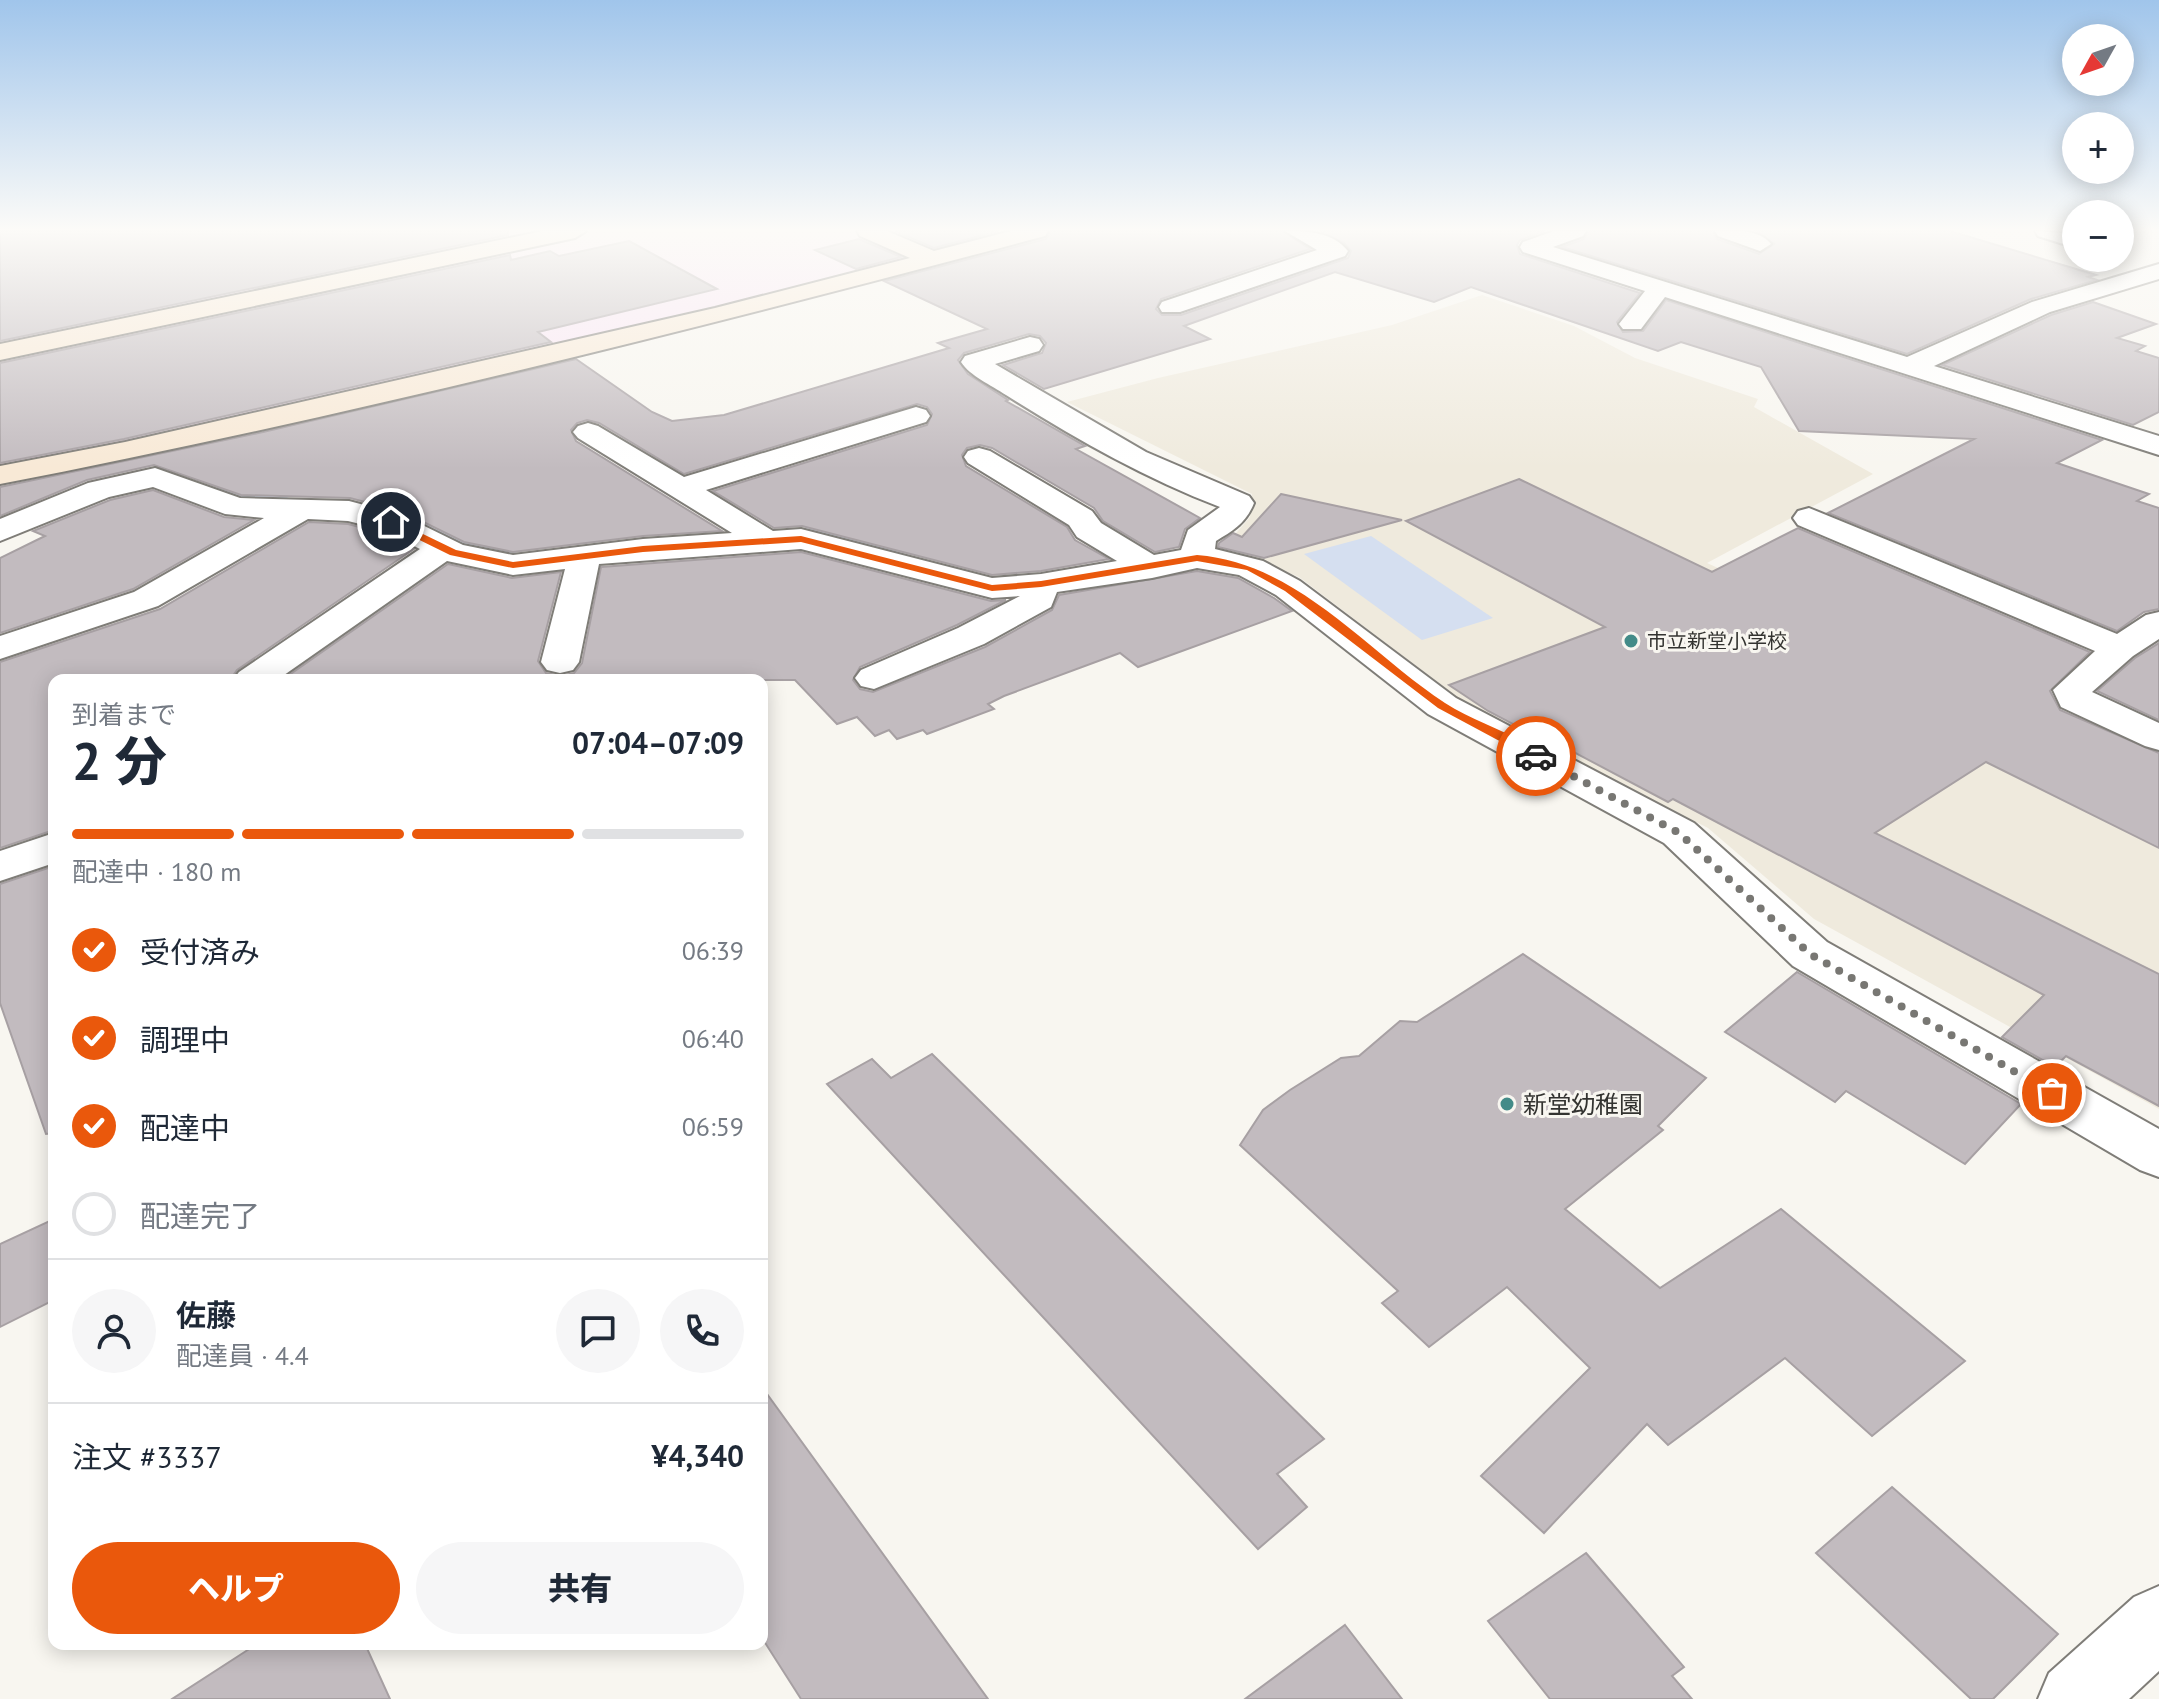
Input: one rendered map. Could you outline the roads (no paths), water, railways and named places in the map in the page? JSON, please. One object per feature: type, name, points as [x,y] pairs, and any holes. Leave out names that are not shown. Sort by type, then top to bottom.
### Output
[{"type":"street","points":[[0,352],[198,310]]},
{"type":"street","points":[[0,475],[125,451],[735,310]]},
{"type":"street","points":[[1657,310],[1675,316]]},
{"type":"street","points":[[1660,310],[1905,367],[2159,446]]},
{"type":"street","points":[[1905,367],[1938,356],[1986,330],[2033,310]]},
{"type":"street","points":[[974,362],[1030,345]]},
{"type":"street","points":[[947,349],[1160,471],[1238,503],[1233,516],[1200,537],[1197,558]]},
{"type":"street","points":[[681,488],[916,416]]},
{"type":"street","points":[[588,432],[767,541]]},
{"type":"street","points":[[979,457],[1081,518],[1089,530],[1152,568]]},
{"type":"street","points":[[1129,482],[1160,471]]},
{"type":"street","points":[[0,531],[99,490],[155,477],[236,507],[349,511],[391,522],[453,553],[513,565],[643,549],[801,539],[935,576],[992,588],[1152,568],[1197,558],[1222,560],[1251,568],[1288,588],[1442,706],[1679,833],[1810,954],[2159,1155]]},
{"type":"street","points":[[0,648],[146,599],[302,509]]},
{"type":"street","points":[[1809,518],[2120,648]]},
{"type":"street","points":[[267,674],[444,548]]},
{"type":"street","points":[[560,662],[584,558]]},
{"type":"street","points":[[874,678],[971,636],[1039,600],[1041,584]]},
{"type":"street","points":[[2159,623],[2120,648],[2072,690],[2075,699],[2159,738]]},
{"type":"street","points":[[0,867],[48,849]]},
{"type":"street","points":[[2075,1699],[2159,1622]]},
{"type":"water","points":[[1371,536],[1493,618],[1422,640],[1304,554]]},
{"type":"waterway","points":[[223,486],[263,500],[285,500]]},
{"type":"waterway","points":[[413,523],[512,556]]},
{"type":"waterway","points":[[786,533],[828,532],[906,559]]},
{"type":"place","name":"市立新堂小学校","points":[[1631,641]]},
{"type":"place","name":"新堂幼稚園","points":[[1507,1104]]}]
